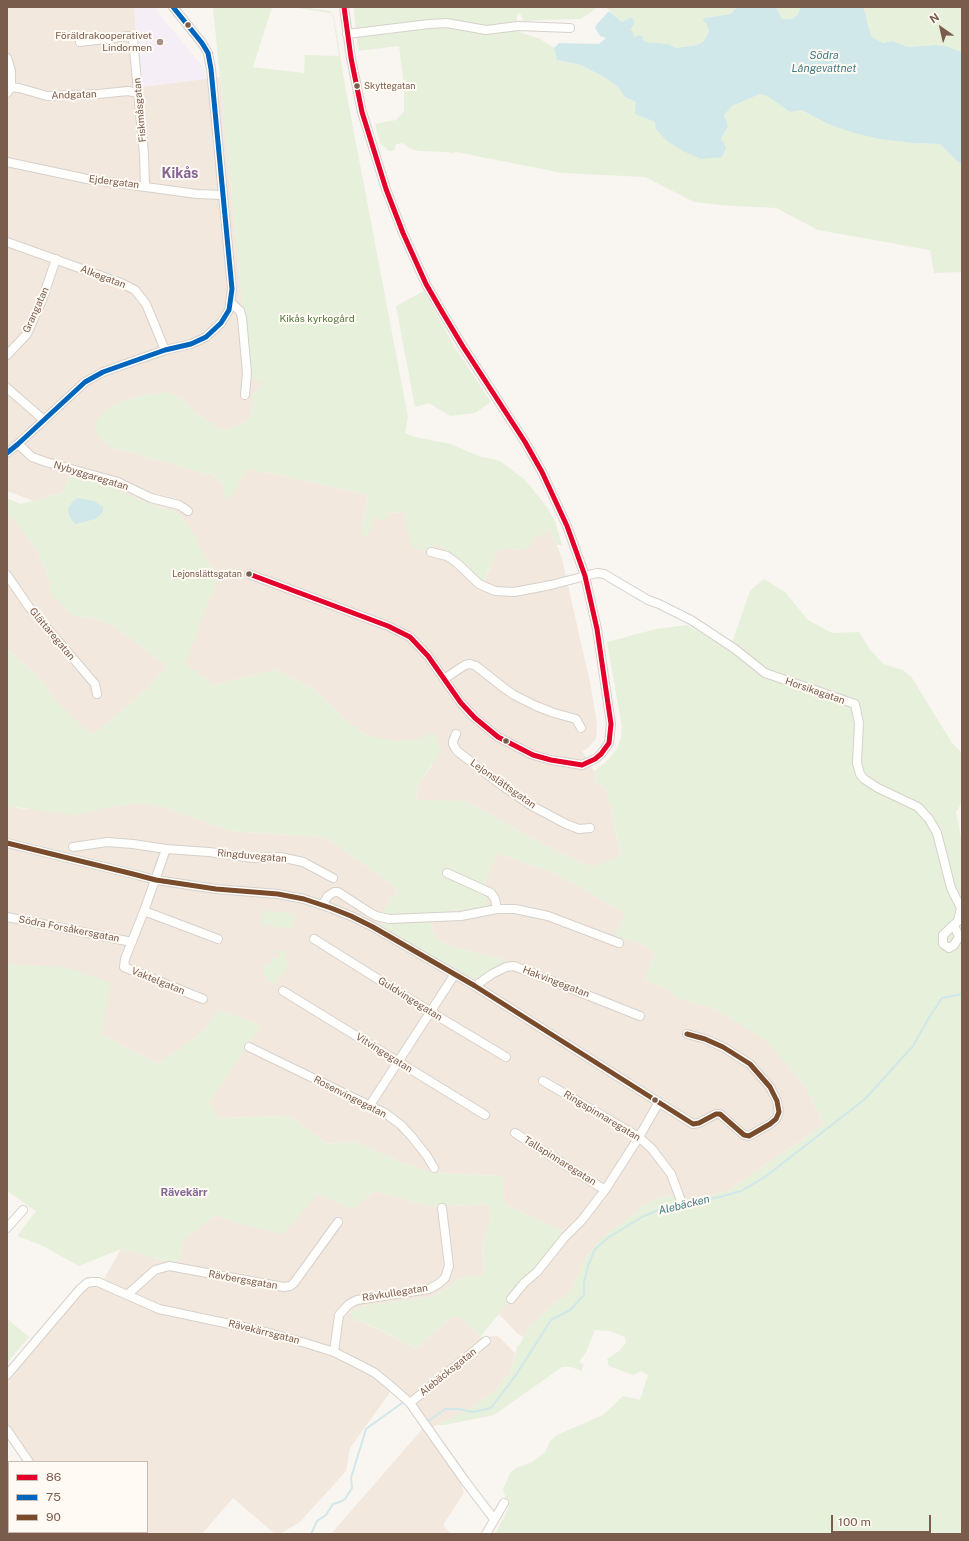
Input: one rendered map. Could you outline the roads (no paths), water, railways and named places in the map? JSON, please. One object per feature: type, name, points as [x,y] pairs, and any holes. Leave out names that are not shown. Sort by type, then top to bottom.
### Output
[{"type":"street","points":[[7,453],[85,382],[96,375],[165,350],[191,344],[206,337],[221,323],[229,310],[232,289],[222,195],[216,107],[211,69],[208,53],[202,43],[173,7]]},
{"type":"street","points":[[249,574],[376,621],[410,637],[428,656],[461,704],[475,718],[502,739],[533,755],[578,765],[595,760],[609,743],[611,724],[597,629],[585,576],[567,526],[542,472],[525,442],[462,346],[426,284],[403,233],[386,189],[366,127],[356,86],[344,7]]},
{"type":"street","points":[[347,34],[447,23],[486,30],[518,26],[570,28]]},
{"type":"street","name":"Fiskmåsgatan","points":[[80,42],[129,36],[133,39],[144,154],[145,186]]},
{"type":"street","name":"Andgatan","points":[[7,58],[11,68],[9,90],[19,88],[47,96],[128,91],[138,93]]},
{"type":"street","name":"Ejdergatan","points":[[7,162],[75,177],[197,194],[222,195]]},
{"type":"street","name":"Alkegatan","points":[[7,242],[121,283],[135,290],[146,304],[165,350]]},
{"type":"street","name":"Grangatan","points":[[7,355],[27,334],[42,300],[56,259]]},
{"type":"street","points":[[230,302],[240,311],[242,318],[247,373],[245,395]]},
{"type":"street","points":[[7,388],[44,420]]},
{"type":"street","name":"Nybyggaregatan","points":[[18,444],[32,457],[122,483],[151,498],[179,505],[188,511]]},
{"type":"street","points":[[431,552],[447,556],[457,563],[479,584],[495,591],[514,592],[551,585],[585,576]]},
{"type":"street","name":"Horsikagatan","points":[[585,576],[604,574],[648,600],[691,620],[735,649],[765,673],[855,704],[859,723],[857,764],[860,774],[864,779],[878,788],[918,807],[929,819],[937,833],[951,888],[961,908],[958,921],[954,925]]},
{"type":"street","name":"Glättaregatan","points":[[7,575],[29,607],[95,684],[97,694]]},
{"type":"street","points":[[444,680],[470,664],[476,666],[514,695],[554,713],[576,719],[581,728]]},
{"type":"street","name":"Lejonslättsgatan","points":[[456,734],[453,740],[454,748],[500,784],[532,806],[566,824],[579,829],[590,828]]},
{"type":"street","name":"Ringduvegatan","points":[[73,847],[107,842],[253,858],[280,857],[303,862],[333,878]]},
{"type":"street","points":[[7,843],[156,880],[216,889],[278,894],[304,899],[322,905],[351,916],[373,927],[475,986],[693,1124],[699,1123],[716,1114],[720,1114],[744,1134],[749,1136],[776,1119],[779,1112],[777,1101],[770,1087],[750,1064],[723,1047],[705,1039],[687,1034]]},
{"type":"street","name":"Vaktelgatan","points":[[166,849],[156,880],[125,959],[124,967],[203,999]]},
{"type":"street","points":[[447,873],[491,893],[495,899],[497,909]]},
{"type":"street","points":[[322,905],[328,896],[334,892],[338,892],[373,914],[389,919],[461,916],[497,909],[515,909],[541,914],[619,943]]},
{"type":"street","points":[[144,912],[218,939]]},
{"type":"street","name":"Södra Forsåkersgatan","points":[[7,916],[132,942]]},
{"type":"street","name":"Guldvingegatan","points":[[314,939],[429,1011],[506,1056]]},
{"type":"street","name":"Hakvingegatan","points":[[475,986],[492,974],[506,967],[514,966],[640,1016]]},
{"type":"street","points":[[370,1105],[397,1060],[454,974]]},
{"type":"street","name":"Vitvingegatan","points":[[283,991],[485,1115]]},
{"type":"street","name":"Rosenvingegatan","points":[[249,1046],[370,1105],[385,1114],[404,1129],[427,1156],[434,1168]]},
{"type":"street","name":"Ringspinnaregatan","points":[[543,1080],[639,1137],[652,1149],[671,1174],[680,1198]]},
{"type":"street","points":[[511,1299],[524,1283],[537,1272],[565,1237],[582,1220],[605,1190],[639,1137],[659,1102]]},
{"type":"street","name":"Tallspinnaregatan","points":[[515,1133],[605,1190]]},
{"type":"street","name":"Rävkullegatan","points":[[334,1352],[336,1328],[339,1315],[349,1304],[357,1300],[430,1289],[445,1278],[449,1266],[442,1208]]},
{"type":"street","points":[[7,1228],[23,1210]]},
{"type":"street","name":"Rävbergsgatan","points":[[127,1295],[155,1270],[169,1266],[284,1287],[290,1286],[338,1222]]},
{"type":"street","name":"Rävekärrsgatan","points":[[7,1375],[86,1283],[98,1282],[159,1309],[258,1330],[302,1342],[334,1352],[375,1373],[410,1403],[465,1481],[494,1519]]},
{"type":"street","name":"Alebäcksgatan","points":[[410,1403],[486,1341]]},
{"type":"street","points":[[7,1430],[28,1461]]},
{"type":"street","points":[[486,1534],[504,1503]]},
{"type":"water","name":"Södra Långevattnet","points":[[738,7],[776,7],[782,19],[792,19],[798,14],[801,7],[863,7],[872,37],[883,43],[892,41],[908,47],[935,45],[945,46],[962,52],[962,163],[958,162],[940,144],[880,139],[854,133],[828,124],[801,110],[790,112],[767,96],[760,94],[732,106],[724,115],[728,126],[721,139],[726,147],[722,157],[701,159],[683,151],[667,141],[656,129],[655,122],[635,114],[636,102],[625,97],[618,87],[606,78],[581,65],[557,60],[554,48],[559,43],[599,44],[606,38],[600,36],[595,28],[609,11],[622,22],[633,18],[634,24],[631,29],[635,37],[639,35],[643,37],[643,40],[646,42],[668,44],[676,48],[697,45],[704,41],[709,31],[706,23],[703,21],[704,18],[731,14]]},
{"type":"water","points":[[78,498],[94,501],[103,506],[103,512],[95,519],[76,524],[69,515],[68,509],[72,502]]},
{"type":"waterway","name":"Alebäcken","points":[[428,1420],[445,1409],[459,1409],[473,1412],[491,1408],[516,1375],[551,1320],[570,1310],[584,1295],[584,1283],[588,1266],[595,1249],[609,1237],[642,1217],[663,1208],[720,1197],[741,1191],[765,1177],[865,1099],[913,1046],[942,998],[962,994]]},
{"type":"waterway","name":"Alebäcken","points":[[311,1534],[317,1521],[326,1515],[333,1504],[345,1499],[352,1488],[351,1478],[366,1429],[402,1403]]},
{"type":"place","name":"Föräldrakooperativet Lindormen","points":[[160,42]]},
{"type":"place","name":"Skyttegatan","points":[[357,86]]},
{"type":"place","name":"Lejonslättsgatan","points":[[249,574]]},
{"type":"district","name":"Kikås","points":[[180,174]]},
{"type":"district","name":"Rävekärr","points":[[184,1193]]},
{"type":"park label","name":"Kikås kyrkogård","points":[[317,319]]}]
